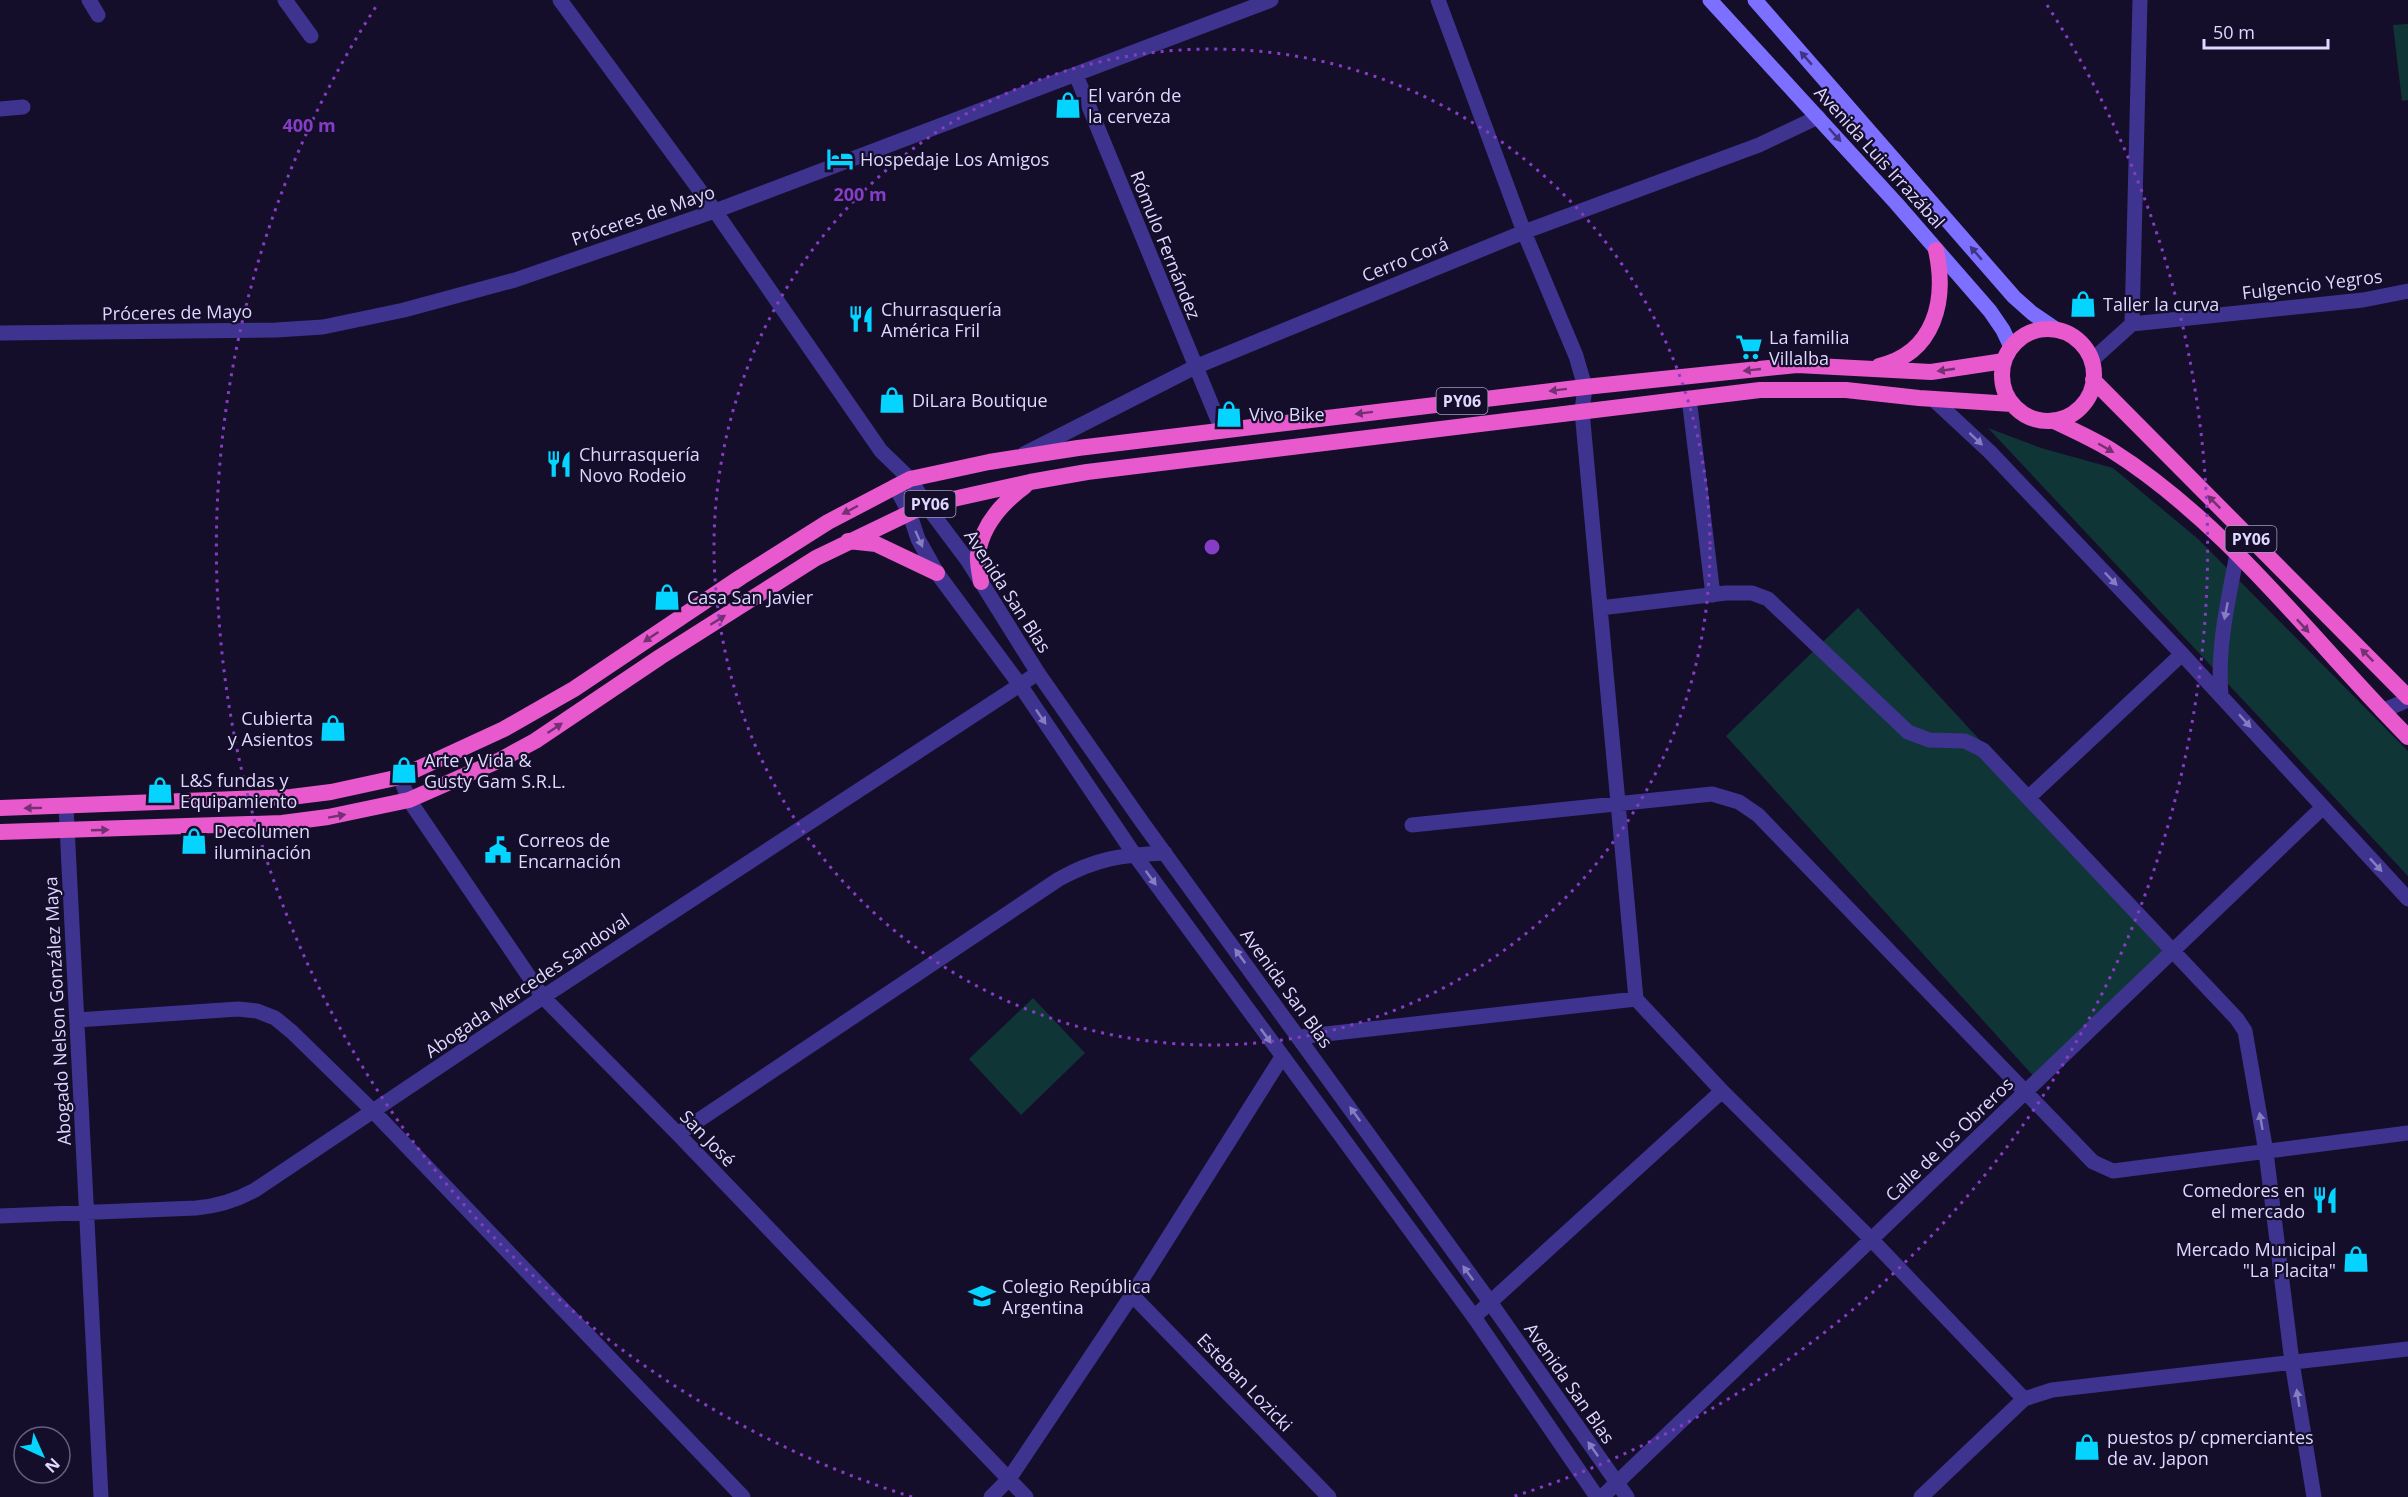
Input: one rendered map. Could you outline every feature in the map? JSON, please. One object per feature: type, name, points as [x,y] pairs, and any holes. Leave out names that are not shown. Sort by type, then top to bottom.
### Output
[{"type":"highway","points":[[1863,369],[1898,361],[1924,339],[1932,326],[1938,306],[1941,272],[1936,250]]},
{"type":"highway","name":"PY06","points":[[0,808],[291,797],[331,792],[400,777],[504,729],[566,694],[792,545],[903,483],[1016,458],[1222,430],[1585,387],[1797,365],[1931,372],[2007,354],[2018,340],[2036,331],[2056,330]]},
{"type":"highway","name":"Avenida Luis Irrazábal","points":[[2056,330],[2079,341],[2091,361]]},
{"type":"highway","name":"Avenida Luis Irrazábal","points":[[2007,354],[2002,383],[2012,404]]},
{"type":"highway","points":[[2054,421],[2068,416],[2081,407],[2089,395],[2093,380],[2091,361]]},
{"type":"highway","name":"PY06","points":[[2093,380],[2408,698]]},
{"type":"highway","name":"PY06","points":[[0,832],[282,823],[328,818],[409,800],[500,760],[535,741],[660,657],[816,558],[847,541],[926,505],[1030,482],[1213,456],[1772,390],[1846,390],[2012,404],[2031,418],[2054,421],[2109,449],[2152,479],[2199,518],[2237,554],[2408,737]]},
{"type":"highway","points":[[981,582],[978,555],[985,530],[1006,500],[1030,482]]},
{"type":"highway","points":[[847,541],[876,544],[937,573]]},
{"type":"main road","name":"Avenida Luis Irrazábal","points":[[1710,0],[1990,310],[2003,330],[2007,354]]},
{"type":"main road","name":"Avenida Luis Irrazábal","points":[[1755,0],[2014,297],[2056,330]]},
{"type":"street","points":[[89,0],[98,15]]},
{"type":"street","points":[[285,0],[311,36]]},
{"type":"street","name":"Avenida San Blas","points":[[560,0],[715,211],[903,483],[926,505],[968,561],[1038,673],[1165,853],[1490,1302],[1627,1497]]},
{"type":"street","name":"Próceres de Mayo","points":[[0,333],[276,330],[323,327],[404,310],[515,280],[715,211],[1271,0]]},
{"type":"street","points":[[1438,0],[1524,232],[1576,356],[1585,387],[1582,411],[1636,999],[1722,1091],[1871,1239],[2024,1399]]},
{"type":"street","points":[[2091,361],[2132,324],[2140,0]]},
{"type":"street","name":"Rómulo Fernández","points":[[1076,75],[1222,430]]},
{"type":"street","points":[[0,109],[23,107]]},
{"type":"street","name":"Cerro Corá","points":[[1016,458],[1195,367],[1524,232],[1759,145],[1818,117]]},
{"type":"street","name":"Fulgencio Yegros","points":[[2132,324],[2362,300],[2408,291]]},
{"type":"street","points":[[1689,398],[1713,594]]},
{"type":"street","points":[[1933,399],[1990,452],[2221,695],[2322,808],[2408,899]]},
{"type":"street","name":"Avenida San Blas","points":[[903,483],[918,539],[937,573],[1020,685],[1134,854],[1474,1317],[1597,1497]]},
{"type":"street","points":[[2221,695],[2219,675],[2222,631],[2237,554]]},
{"type":"street","points":[[1600,608],[1713,594],[1752,593],[1768,600],[1908,732],[1929,740],[1965,741],[1983,750],[2237,1019],[2245,1031],[2266,1152],[2292,1362],[2314,1497]]},
{"type":"street","points":[[2028,798],[2182,654]]},
{"type":"street","name":"Abogada Mercedes Sandoval","points":[[0,1216],[218,1206],[255,1191],[543,997],[1038,673]]},
{"type":"street","points":[[2382,711],[2408,698]]},
{"type":"street","name":"San José","points":[[400,777],[409,800],[543,997],[678,1134],[1026,1497]]},
{"type":"street","points":[[1412,825],[1712,794],[1739,802],[1758,815],[2093,1162],[2113,1171],[2408,1133]]},
{"type":"street","name":"Abogado Nelson González Maya","points":[[66,807],[101,1497]]},
{"type":"street","name":"Calle de los Obreros","points":[[1602,1497],[2322,808]]},
{"type":"street","points":[[678,1134],[1059,879],[1083,866],[1110,858],[1134,854],[1165,853]]},
{"type":"street","points":[[1299,1037],[1636,999]]},
{"type":"street","points":[[77,1020],[238,1009],[257,1011],[274,1018],[292,1032],[373,1111],[743,1497]]},
{"type":"street","points":[[991,1497],[1009,1479],[1132,1295],[1282,1057]]},
{"type":"street","points":[[1474,1317],[1722,1091]]},
{"type":"street","name":"Esteban Lozicki","points":[[1132,1295],[1329,1497]]},
{"type":"street","points":[[1921,1497],[2024,1399],[2052,1390],[2408,1349]]},
{"type":"green space","points":[[2408,24],[2408,100],[2402,101],[2393,25]]},
{"type":"green space","points":[[1988,428],[2041,448],[2113,468],[2198,539],[2408,751],[2408,876]]},
{"type":"green space","points":[[1858,608],[2170,946],[2036,1079],[1726,736]]},
{"type":"green space","points":[[1033,998],[1085,1053],[1021,1115],[969,1059]]},
{"type":"place","name":"El varón de la cerveza","points":[[1068,105]]},
{"type":"place","name":"Hospedaje Los Amigos","points":[[840,159]]},
{"type":"place","name":"Taller la curva","points":[[2083,304]]},
{"type":"place","name":"Churrasquería América Fril","points":[[861,319]]},
{"type":"place","name":"La familia Villalba","points":[[1749,347]]},
{"type":"place","name":"DiLara Boutique","points":[[892,400]]},
{"type":"place","name":"Vivo Bike","points":[[1229,414]]},
{"type":"place","name":"Churrasquería Novo Rodeio","points":[[559,464]]},
{"type":"place","name":"Casa San Javier","points":[[667,597]]},
{"type":"place","name":"Cubierta y Asientos","points":[[333,728]]},
{"type":"place","name":"Arte y Vida & Gusty Gam S.R.L.","points":[[404,770]]},
{"type":"place","name":"L&S fundas y Equipamiento","points":[[160,790]]},
{"type":"place","name":"Decolumen iluminación","points":[[194,841]]},
{"type":"place","name":"Correos de Encarnación","points":[[498,850]]},
{"type":"place","name":"Comedores en el mercado","points":[[2325,1200]]},
{"type":"place","name":"Mercado Municipal \"La Placita\"","points":[[2356,1259]]},
{"type":"place","name":"Colegio República Argentina","points":[[982,1296]]},
{"type":"place","name":"puestos p/ cpmerciantes de av. Japon","points":[[2087,1447]]}]
